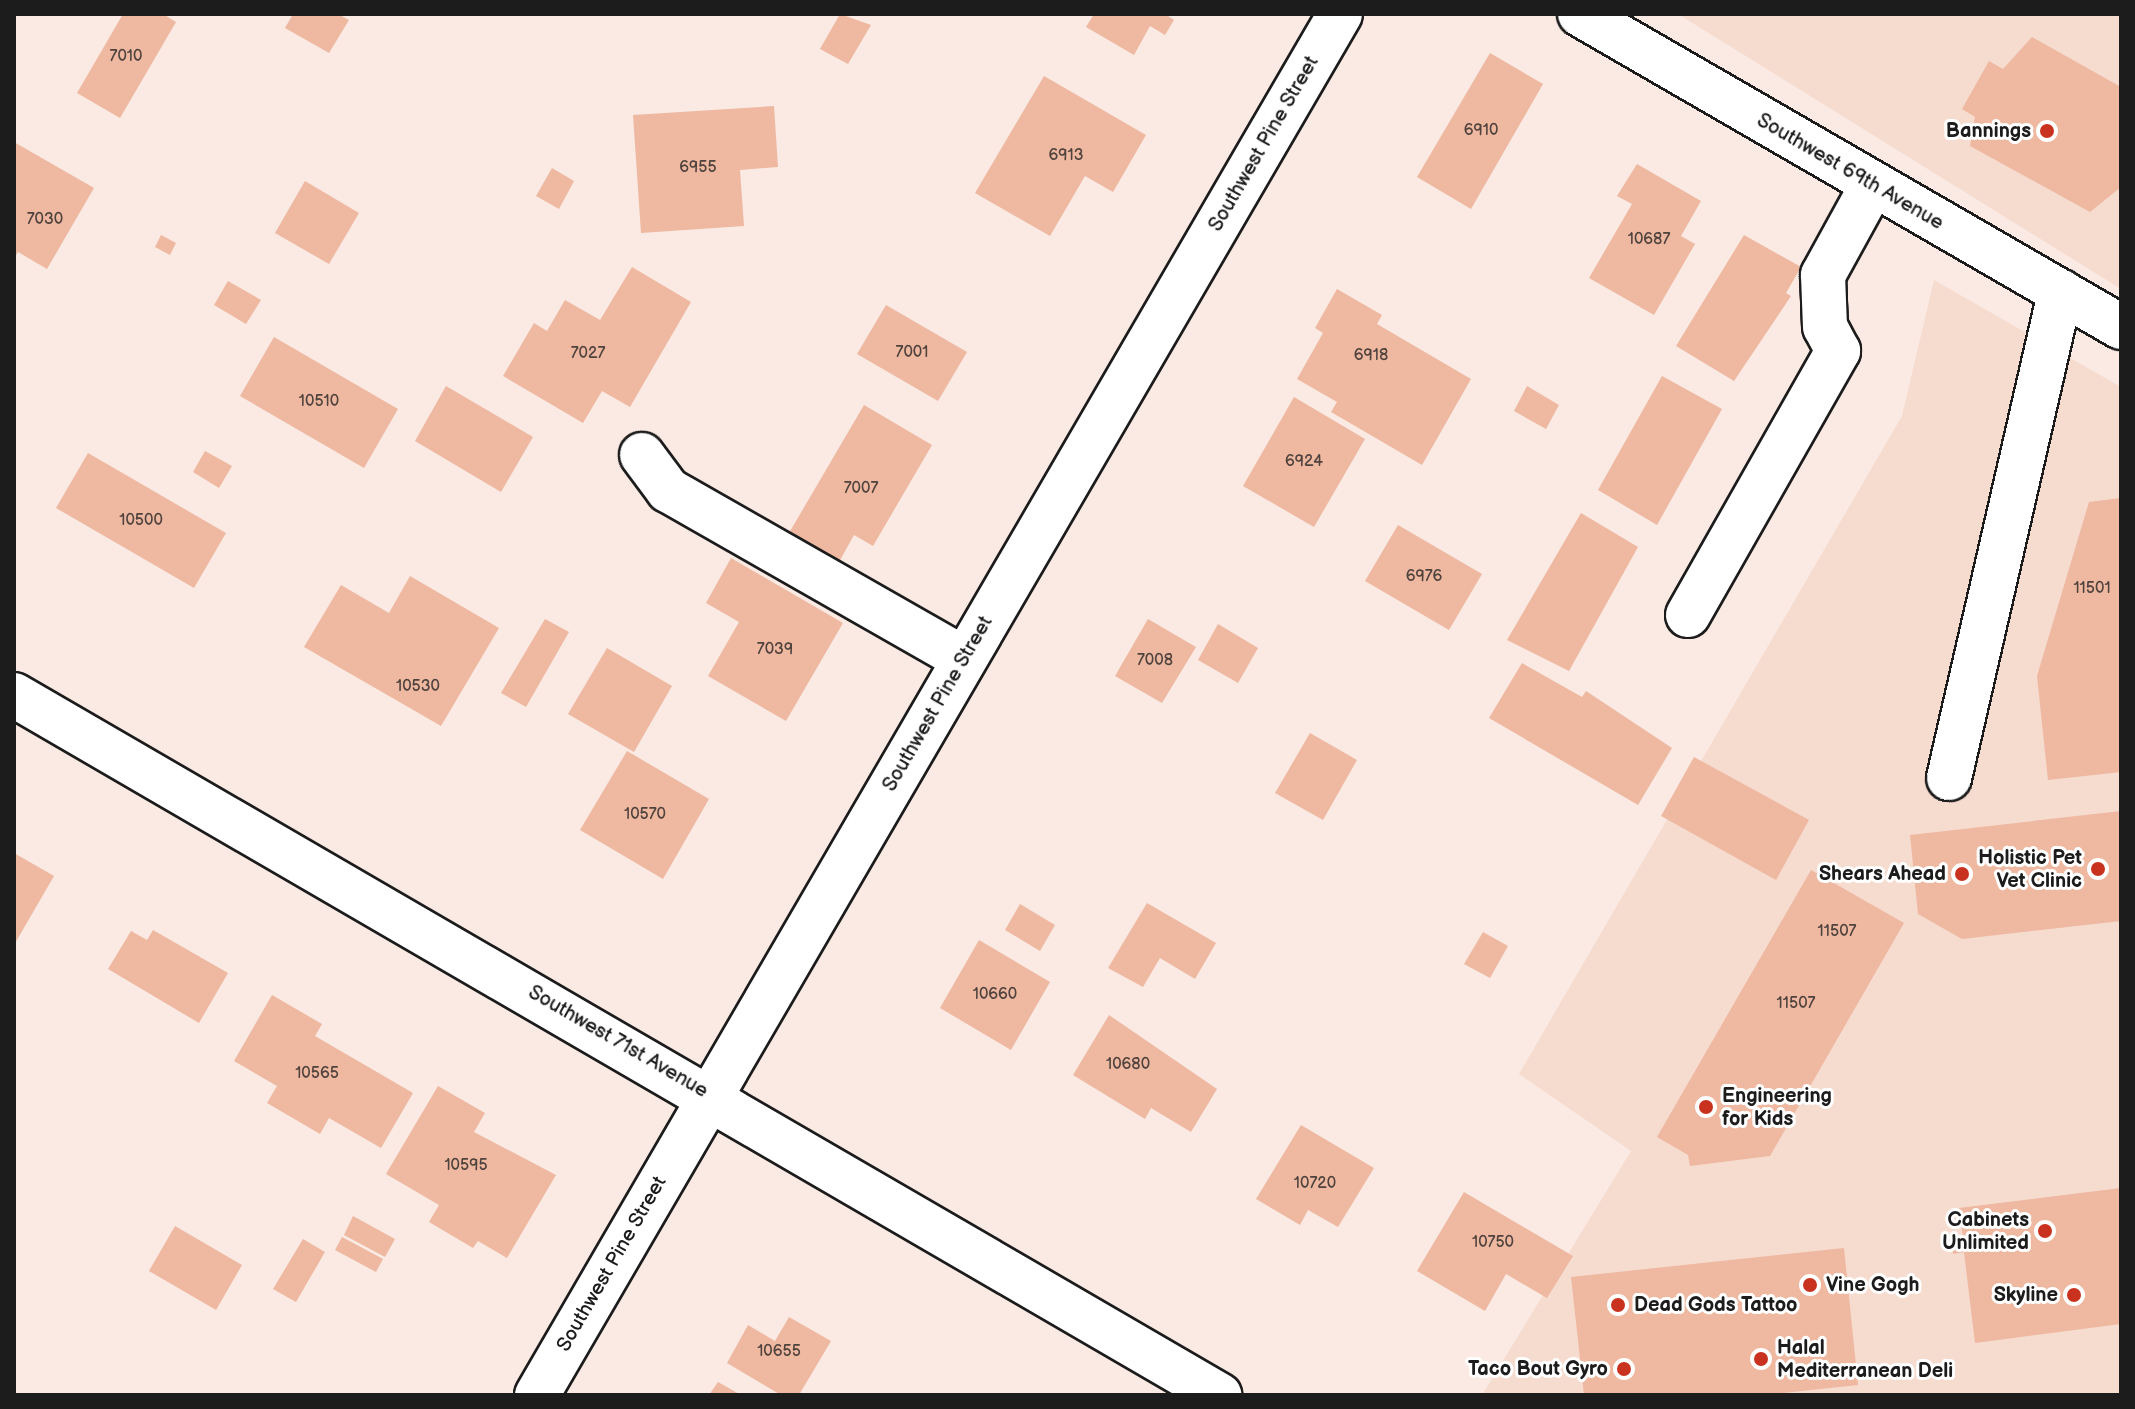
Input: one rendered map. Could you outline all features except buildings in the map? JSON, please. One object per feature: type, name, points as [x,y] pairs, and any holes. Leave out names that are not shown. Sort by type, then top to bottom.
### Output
[{"type":"street","name":"Southwest Pine Street","points":[[537,1395],[1340,14]]},
{"type":"street","name":"Southwest 69th Avenue","points":[[1580,14],[1872,186],[2121,327]]},
{"type":"street","points":[[1688,615],[1838,351],[1825,327],[1823,275],[1872,186]]},
{"type":"street","points":[[1949,778],[2060,292]]},
{"type":"street","points":[[642,455],[681,498],[964,659]]},
{"type":"street","name":"Southwest 71st Avenue","points":[[14,695],[709,1095],[1219,1395]]},
{"type":"shaded area","points":[[1678,14],[2121,14],[2121,289]]},
{"type":"shaded area","points":[[1934,280],[2121,387],[2121,1395],[1482,1395],[1631,1151],[1519,1074],[1902,416]]},
{"type":"place","name":"Bannings","points":[[2047,131]]},
{"type":"place","name":"Holistic Pet Vet Clinic","points":[[2098,869]]},
{"type":"place","name":"Shears Ahead","points":[[1962,874]]},
{"type":"place","name":"Engineering for Kids","points":[[1706,1107]]},
{"type":"place","name":"Cabinets Unlimited","points":[[2045,1231]]},
{"type":"place","name":"Vine Gogh","points":[[1810,1285]]},
{"type":"place","name":"Skyline","points":[[2074,1295]]},
{"type":"place","name":"Dead Gods Tattoo","points":[[1618,1305]]},
{"type":"place","name":"Halal Mediterranean Deli","points":[[1761,1359]]},
{"type":"place","name":"Taco Bout Gyro","points":[[1624,1369]]}]
